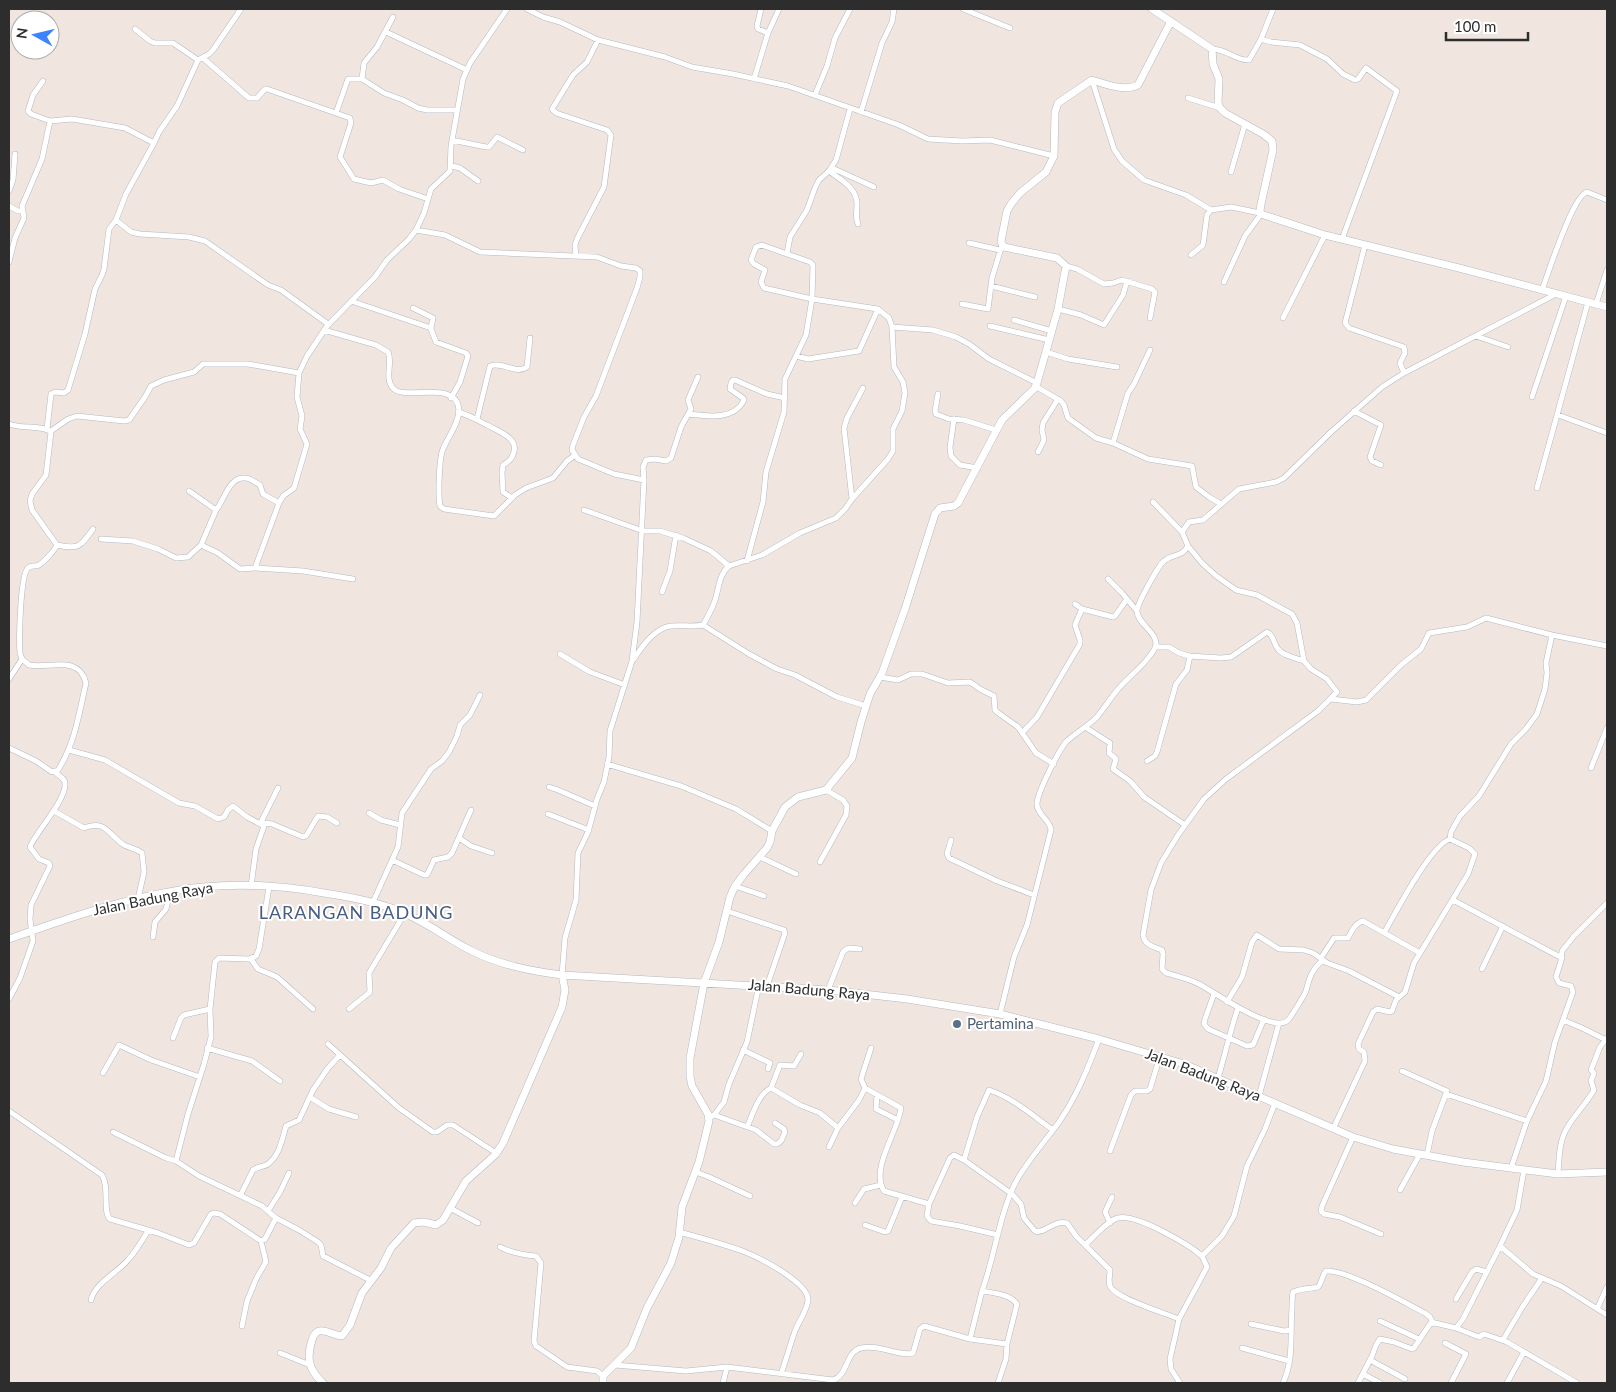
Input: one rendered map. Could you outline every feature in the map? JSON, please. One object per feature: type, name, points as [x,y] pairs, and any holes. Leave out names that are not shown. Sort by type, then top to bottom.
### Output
[{"type":"street","points":[[93,529],[81,545],[71,547],[57,545],[32,510],[30,501],[32,494],[46,474],[51,394],[55,392],[64,393],[68,390],[85,334],[95,288],[102,275],[108,229],[116,220],[126,194],[159,132],[177,106],[200,59],[213,50],[241,9]]},
{"type":"street","points":[[255,568],[279,503],[283,496],[294,488],[307,448],[307,441],[300,429],[302,416],[297,397],[299,373],[304,360],[328,324],[375,277],[387,260],[416,230],[431,189],[445,177],[452,166],[452,140],[467,70],[507,9]]},
{"type":"street","points":[[527,9],[598,40],[665,57],[692,67],[788,86],[850,109],[899,124],[928,139],[990,140],[1054,156]]},
{"type":"street","points":[[762,9],[757,26],[758,29],[768,33]]},
{"type":"street","points":[[754,78],[768,33],[779,9]]},
{"type":"street","points":[[815,95],[827,66],[835,38],[850,9]]},
{"type":"street","points":[[861,112],[882,43],[892,22],[894,9]]},
{"type":"street","points":[[963,9],[1010,28]]},
{"type":"street","points":[[1152,9],[1212,49],[1213,64],[1219,79],[1218,103],[1220,108],[1225,113],[1269,138],[1273,146],[1260,210],[1224,282]]},
{"type":"street","points":[[1212,49],[1220,49],[1247,61],[1261,39],[1273,9]]},
{"type":"street","points":[[362,79],[364,63],[373,54],[393,17]]},
{"type":"street","points":[[962,304],[987,310],[1001,247],[1004,223],[1011,204],[1020,193],[1046,172],[1054,156],[1055,112],[1058,103],[1092,80],[1122,87],[1138,85],[1171,21]]},
{"type":"street","points":[[135,29],[150,41],[161,44],[173,43],[200,59],[249,98],[257,98],[267,89],[350,118],[351,121],[340,156],[354,180],[371,183],[383,180],[399,189],[428,199]]},
{"type":"street","points":[[386,32],[467,70]]},
{"type":"street","points":[[1261,39],[1300,45],[1327,59],[1339,71],[1355,80],[1358,79],[1366,68],[1397,91],[1342,239]]},
{"type":"street","points":[[576,256],[575,245],[577,239],[604,187],[611,135],[607,130],[556,114],[552,109],[573,75],[587,62],[598,40]]},
{"type":"street","points":[[336,113],[348,79],[362,79],[384,93],[418,108],[427,110],[457,110]]},
{"type":"street","points":[[1092,80],[1114,149],[1122,161],[1144,180],[1179,192],[1210,209],[1231,207],[1260,210],[1325,235],[1588,302],[1598,300],[1607,307]]},
{"type":"street","points":[[43,81],[33,95],[28,111],[31,114],[50,121],[72,120],[125,128],[154,143]]},
{"type":"street","points":[[1188,98],[1220,108]]},
{"type":"street","points":[[787,254],[790,237],[807,210],[819,180],[831,170],[836,160],[850,109]]},
{"type":"street","points":[[9,262],[15,238],[24,218],[22,206],[42,159],[50,121]]},
{"type":"street","points":[[1231,172],[1245,124]]},
{"type":"street","points":[[452,140],[486,147],[497,138],[523,150]]},
{"type":"street","points":[[9,191],[13,180],[15,154]]},
{"type":"street","points":[[452,166],[460,168],[478,181]]},
{"type":"street","points":[[831,170],[874,187]]},
{"type":"street","points":[[831,170],[852,188],[857,200],[856,220],[858,224]]},
{"type":"street","points":[[1542,290],[1565,228],[1580,196],[1587,192],[1607,200]]},
{"type":"street","points":[[9,206],[22,211]]},
{"type":"street","points":[[1192,255],[1203,245],[1207,215],[1210,209]]},
{"type":"street","points":[[116,220],[124,228],[140,234],[189,237],[205,241],[268,285],[281,290],[328,324]]},
{"type":"street","points":[[416,230],[445,235],[480,252],[597,256],[621,266],[636,268],[640,271],[640,276],[596,396],[584,417],[572,450],[578,459],[614,474],[644,480]]},
{"type":"street","points":[[1283,318],[1325,235]]},
{"type":"street","points":[[969,242],[1038,253],[1057,258],[1066,266],[1077,269],[1104,284],[1122,280],[1152,288],[1155,292],[1150,318]]},
{"type":"street","points":[[703,625],[714,603],[726,568],[729,566],[746,561],[762,555],[800,533],[836,518],[842,513],[894,451],[893,429],[902,411],[905,392],[903,382],[894,368],[892,327],[889,318],[878,309],[812,299],[764,288],[762,286],[765,270],[754,264],[751,260],[756,246],[762,245],[810,262],[813,265],[812,299],[806,335],[785,379],[784,412],[766,472],[763,502],[746,561]]},
{"type":"street","points":[[1364,245],[1346,323],[1349,328],[1404,347],[1405,353],[1400,363],[1404,373]]},
{"type":"street","points":[[776,1123],[785,1132],[778,1144],[774,1144],[756,1130],[712,1116],[692,1086],[690,1058],[704,983],[720,942],[730,897],[735,886],[760,857],[770,842],[772,831],[788,804],[798,797],[826,790],[852,758],[870,694],[880,677],[920,568],[935,514],[940,508],[954,506],[958,503],[978,468],[996,430],[1009,412],[1036,385],[1058,309],[1066,266]]},
{"type":"street","points":[[1598,300],[1607,270]]},
{"type":"street","points":[[1058,309],[1081,315],[1104,325],[1120,302],[1127,281]]},
{"type":"street","points":[[991,286],[1035,297]]},
{"type":"street","points":[[1182,532],[1187,523],[1203,520],[1238,489],[1276,482],[1284,478],[1354,411],[1382,387],[1404,373],[1556,294]]},
{"type":"street","points":[[1532,397],[1566,296]]},
{"type":"street","points":[[351,301],[431,329]]},
{"type":"street","points":[[1536,488],[1558,415],[1588,302]]},
{"type":"street","points":[[414,308],[433,318],[431,329],[436,342],[466,353],[468,356],[460,382],[451,398]]},
{"type":"street","points":[[796,356],[808,359],[859,351],[878,309]]},
{"type":"street","points":[[1014,320],[1052,331]]},
{"type":"street","points":[[990,326],[1049,340]]},
{"type":"street","points":[[892,327],[933,330],[956,337],[1058,399],[1064,405],[1068,418],[1092,436],[1148,459],[1192,466],[1196,487],[1209,498],[1221,504]]},
{"type":"street","points":[[324,330],[376,345],[388,352],[391,360],[389,378],[395,391],[406,394],[434,391],[451,398],[458,405],[458,412],[452,430],[442,450],[440,464],[440,506],[444,510],[494,516],[512,498],[526,488],[553,478],[567,461],[575,455]]},
{"type":"street","points":[[1476,336],[1508,347]]},
{"type":"street","points":[[477,419],[490,366],[497,364],[520,370],[525,368],[527,366],[530,338]]},
{"type":"street","points":[[1112,443],[1128,393],[1150,350]]},
{"type":"street","points":[[1046,352],[1068,359],[1117,367]]},
{"type":"street","points":[[9,424],[49,430],[68,418],[76,416],[129,420],[151,386],[164,380],[194,372],[202,364],[248,364],[299,373]]},
{"type":"street","points":[[323,1383],[310,1365],[308,1357],[313,1336],[321,1331],[342,1336],[347,1330],[362,1293],[381,1268],[391,1248],[410,1225],[419,1222],[436,1225],[443,1220],[466,1180],[496,1153],[503,1143],[562,1007],[565,938],[576,900],[578,854],[589,830],[604,782],[610,732],[632,661],[637,622],[643,531],[644,467],[646,460],[666,461],[671,458],[681,427],[691,409],[688,402],[689,395],[698,377]]},
{"type":"street","points":[[688,414],[712,417],[734,412],[744,398],[730,389],[730,383],[733,380],[767,394],[785,398]]},
{"type":"street","points":[[852,499],[844,428],[863,388]]},
{"type":"street","points":[[938,394],[936,414],[996,430]]},
{"type":"street","points":[[1038,452],[1044,440],[1042,430],[1044,423],[1058,399]]},
{"type":"street","points":[[1354,411],[1381,425],[1370,457],[1372,461],[1381,465]]},
{"type":"street","points":[[458,412],[477,419],[509,436],[512,442],[512,456],[503,465],[502,473],[503,492],[512,498]]},
{"type":"street","points":[[1558,415],[1607,433]]},
{"type":"street","points":[[954,419],[950,456],[960,465],[978,468]]},
{"type":"street","points":[[101,539],[133,541],[158,549],[176,558],[188,557],[201,545],[216,510],[230,485],[246,478],[260,485],[263,494],[279,503]]},
{"type":"street","points":[[189,491],[216,510]]},
{"type":"street","points":[[1153,502],[1182,532],[1188,546],[1215,575],[1236,590],[1257,595],[1292,614],[1297,624],[1304,661]]},
{"type":"street","points":[[584,510],[643,531],[660,531],[699,544],[729,566]]},
{"type":"street","points":[[662,592],[670,571],[676,536]]},
{"type":"street","points":[[9,679],[22,659],[19,638],[21,592],[26,572],[30,566],[39,564],[57,545]]},
{"type":"street","points":[[201,545],[218,553],[240,569],[303,571],[353,579]]},
{"type":"street","points":[[1137,611],[1158,568],[1167,558],[1182,554],[1188,546]]},
{"type":"street","points":[[1000,1014],[1014,957],[1027,925],[1051,830],[1049,822],[1037,809],[1040,791],[1065,744],[1096,718],[1120,686],[1134,674],[1155,647],[1154,637],[1137,611],[1108,579]]},
{"type":"street","points":[[1075,604],[1082,609],[1113,617],[1126,600]]},
{"type":"street","points":[[1022,733],[1037,717],[1080,644],[1075,625],[1082,609]]},
{"type":"street","points":[[1331,699],[1357,702],[1366,700],[1401,665],[1421,649],[1429,633],[1467,627],[1486,618],[1552,635],[1607,646]]},
{"type":"street","points":[[632,661],[646,642],[663,629],[670,626],[703,625],[777,669],[803,679],[837,697],[866,706]]},
{"type":"street","points":[[1155,647],[1169,648],[1183,655],[1190,656],[1231,657],[1267,632],[1272,634],[1282,653],[1304,661],[1311,669],[1327,679],[1337,690],[1337,693],[1318,711],[1213,789],[1185,825],[1161,863],[1151,890],[1143,935],[1146,944],[1162,950],[1163,971],[1196,983],[1238,1008],[1279,1023],[1285,1022],[1290,1018],[1306,992],[1309,978],[1319,963],[1322,961],[1326,962]]},
{"type":"street","points":[[1384,933],[1422,870],[1442,844],[1450,838],[1451,832],[1460,816],[1479,796],[1511,744],[1537,714],[1545,689],[1546,663],[1552,635]]},
{"type":"street","points":[[560,654],[590,672],[625,685]]},
{"type":"street","points":[[1147,761],[1155,756],[1157,752],[1175,688],[1187,670],[1190,656]]},
{"type":"street","points":[[22,659],[29,665],[34,666],[70,665],[76,667],[84,676],[86,683],[80,714],[69,750],[55,772]]},
{"type":"street","points":[[880,677],[898,680],[911,674],[922,674],[948,683],[970,682],[980,690],[994,696],[995,710],[1011,721],[1036,753],[1054,764]]},
{"type":"street","points":[[373,902],[400,841],[402,812],[431,769],[442,761],[449,752],[457,736],[460,724],[470,715],[480,695]]},
{"type":"street","points":[[1085,727],[1110,743],[1109,753],[1116,759],[1113,769],[1130,781],[1144,798],[1185,825]]},
{"type":"street","points":[[1591,768],[1607,728]]},
{"type":"street","points":[[9,748],[55,772],[64,780],[65,786],[54,811],[30,845],[39,859],[49,863],[50,866],[32,906],[30,915],[33,941],[20,978],[9,999]]},
{"type":"street","points":[[69,750],[105,760],[179,803],[195,806],[218,819],[224,817],[233,806],[247,817],[262,825],[265,823],[272,824],[303,837],[306,836],[318,816],[327,817],[337,823]]},
{"type":"street","points":[[607,764],[681,786],[736,809],[772,831]]},
{"type":"street","points":[[549,787],[595,806]]},
{"type":"street","points":[[251,886],[256,849],[262,825],[278,788]]},
{"type":"street","points":[[820,862],[846,815],[847,806],[843,800],[826,790]]},
{"type":"street","points":[[392,860],[427,875],[434,860],[448,858],[452,853],[471,810]]},
{"type":"street","points":[[54,811],[84,828],[92,824],[99,826],[124,845],[142,853],[144,872],[138,899]]},
{"type":"street","points":[[369,813],[381,820],[400,825]]},
{"type":"street","points":[[548,814],[589,830]]},
{"type":"street","points":[[458,838],[471,846],[492,853]]},
{"type":"street","points":[[1333,1128],[1365,1061],[1364,1052],[1359,1049],[1358,1044],[1373,1012],[1377,1009],[1392,1011],[1396,1000],[1405,992],[1414,963],[1468,874],[1475,854],[1469,848],[1450,838]]},
{"type":"street","points":[[951,840],[947,854],[950,858],[997,881],[1034,895]]},
{"type":"street","points":[[760,857],[796,874]]},
{"type":"street","name":"Jalan Badung Raya","points":[[9,938],[70,917],[138,899],[203,887],[251,886],[310,890],[373,902],[405,913],[457,943],[488,958],[528,970],[562,975],[828,990],[907,999],[1000,1014],[1160,1056],[1218,1078],[1353,1138],[1393,1149],[1558,1174],[1607,1172]]},
{"type":"street","points":[[735,886],[764,896]]},
{"type":"street","points":[[176,1161],[211,1037],[210,1009],[216,960],[220,958],[251,959],[256,956],[259,949],[269,887]]},
{"type":"street","points":[[153,937],[155,922],[166,909],[170,893]]},
{"type":"street","points":[[1453,900],[1562,958]]},
{"type":"street","points":[[1511,1168],[1527,1122],[1546,1081],[1555,1042],[1574,989],[1556,980],[1564,947],[1607,903]]},
{"type":"street","points":[[727,911],[784,930],[785,933],[767,986]]},
{"type":"street","points":[[350,1009],[370,992],[369,973],[405,913]]},
{"type":"street","points":[[1322,958],[1334,938],[1348,938],[1359,922],[1366,922],[1420,953]]},
{"type":"street","points":[[1482,969],[1503,926]]},
{"type":"street","points":[[1228,1002],[1242,977],[1252,942],[1257,935],[1279,949],[1304,950],[1322,958],[1326,962],[1362,977],[1399,997]]},
{"type":"street","points":[[828,990],[843,952],[848,948],[860,949]]},
{"type":"street","points":[[251,959],[258,969],[278,977],[313,1009]]},
{"type":"street","points":[[500,1247],[513,1254],[518,1252],[527,1256],[536,1256],[541,1263],[534,1341],[536,1346],[567,1367],[597,1371],[603,1380],[635,1342],[647,1308],[671,1263],[677,1247],[682,1206],[696,1172],[712,1116],[724,1102],[748,1039],[759,985]]},
{"type":"street","points":[[1214,994],[1204,1024],[1208,1029],[1247,1046],[1253,1046],[1264,1019]]},
{"type":"street","points":[[1218,1078],[1228,1037],[1238,1008]]},
{"type":"street","points":[[172,1038],[184,1015],[210,1009]]},
{"type":"street","points":[[1558,1174],[1562,1140],[1567,1128],[1594,1090],[1591,1082],[1594,1073],[1592,1070],[1600,1047],[1607,1039],[1563,1020]]},
{"type":"street","points":[[1259,1096],[1279,1023]]},
{"type":"street","points":[[970,1339],[998,1234],[1018,1178],[1053,1130],[1075,1095],[1100,1040]]},
{"type":"street","points":[[328,1044],[399,1108],[433,1132],[438,1132],[447,1125],[452,1125],[496,1153]]},
{"type":"street","points":[[103,1073],[119,1046],[151,1060],[200,1077]]},
{"type":"street","points":[[207,1048],[252,1060],[280,1081]]},
{"type":"street","points":[[871,1048],[861,1079],[865,1088],[900,1107],[901,1110],[883,1157],[881,1185],[888,1193],[929,1204]]},
{"type":"street","points":[[743,1050],[770,1063],[768,1069]]},
{"type":"street","points":[[747,1127],[758,1101],[771,1088],[780,1065],[794,1066],[800,1054]]},
{"type":"street","points":[[240,1194],[250,1174],[256,1168],[267,1165],[282,1146],[286,1126],[299,1120],[311,1098],[313,1090],[328,1068],[340,1055]]},
{"type":"street","points":[[1110,1151],[1131,1095],[1135,1091],[1147,1091],[1150,1089],[1160,1056]]},
{"type":"street","points":[[1400,1190],[1423,1154],[1446,1094],[1446,1090],[1402,1071]]},
{"type":"street","points":[[771,1088],[820,1114],[838,1128]]},
{"type":"street","points":[[829,1147],[838,1128],[865,1088]]},
{"type":"street","points":[[964,1160],[977,1117],[989,1090],[1022,1106],[1053,1130]]},
{"type":"street","points":[[1446,1094],[1527,1122]]},
{"type":"street","points":[[877,1095],[876,1109],[898,1120]]},
{"type":"street","points":[[311,1098],[329,1109],[356,1117]]},
{"type":"street","points":[[1202,1256],[1222,1236],[1234,1216],[1247,1166],[1275,1103]]},
{"type":"street","points":[[9,1111],[102,1175],[106,1185],[106,1212],[108,1218],[158,1233],[185,1245],[192,1245],[211,1214],[217,1213],[261,1241],[266,1262],[257,1277],[247,1301],[242,1326]]},
{"type":"street","points":[[113,1132],[176,1161],[200,1176],[262,1206],[276,1218],[318,1242],[321,1245],[321,1254],[326,1258],[372,1281]]},
{"type":"street","points":[[1353,1138],[1321,1211],[1324,1214],[1340,1218],[1381,1234]]},
{"type":"street","points":[[998,1234],[931,1221],[927,1216],[929,1204],[950,1158],[954,1155],[1012,1194],[1022,1204],[1024,1218],[1035,1231],[1041,1231],[1056,1222],[1064,1222],[1070,1227],[1076,1236],[1110,1270],[1110,1285],[1112,1288],[1130,1300],[1178,1318]]},
{"type":"street","points":[[1456,1328],[1463,1319],[1517,1210],[1524,1170]]},
{"type":"street","points":[[696,1172],[709,1176],[750,1196]]},
{"type":"street","points":[[268,1211],[289,1173]]},
{"type":"street","points":[[855,1203],[864,1189],[881,1185]]},
{"type":"street","points":[[865,1225],[885,1232],[888,1231],[902,1196]]},
{"type":"street","points":[[1110,1223],[1105,1212],[1112,1197]]},
{"type":"street","points":[[450,1208],[478,1223]]},
{"type":"street","points":[[261,1241],[265,1239],[276,1218]]},
{"type":"street","points":[[1085,1245],[1115,1219],[1122,1218],[1157,1228],[1192,1248],[1202,1256],[1207,1267],[1178,1318],[1170,1359],[1171,1369],[1180,1383]]},
{"type":"street","points":[[91,1300],[92,1295],[101,1285],[128,1260],[148,1231]]},
{"type":"street","points":[[679,1232],[748,1253],[774,1266],[804,1289],[808,1296],[808,1302],[795,1331],[782,1374]]},
{"type":"street","points":[[1500,1246],[1533,1274],[1561,1286],[1598,1307],[1607,1315]]},
{"type":"street","points":[[1456,1299],[1472,1272],[1476,1269],[1487,1272]]},
{"type":"street","points":[[1283,1383],[1288,1373],[1292,1350],[1293,1292],[1304,1288],[1316,1288],[1323,1273],[1329,1270],[1373,1286],[1425,1313],[1433,1323]]},
{"type":"street","points":[[1503,1340],[1542,1278]]},
{"type":"street","points":[[1598,1307],[1607,1287]]},
{"type":"street","points":[[982,1290],[1002,1295],[1017,1302],[1018,1307],[1007,1344],[1006,1359],[998,1383]]},
{"type":"street","points":[[1380,1321],[1419,1339]]},
{"type":"street","points":[[1433,1323],[1456,1328],[1479,1337],[1484,1334],[1503,1340],[1577,1383]]},
{"type":"street","points":[[1358,1383],[1380,1339],[1412,1349],[1427,1328],[1433,1323]]},
{"type":"street","points":[[1252,1324],[1284,1331],[1291,1330]]},
{"type":"street","points":[[615,1365],[686,1371],[726,1367],[819,1381],[838,1379],[853,1353],[860,1348],[879,1347],[904,1354],[913,1353],[920,1329],[924,1326],[970,1339],[1007,1344]]},
{"type":"street","points":[[1445,1343],[1466,1354],[1451,1383]]},
{"type":"street","points":[[1242,1348],[1289,1361]]},
{"type":"street","points":[[1507,1383],[1524,1352]]},
{"type":"street","points":[[280,1353],[310,1365]]},
{"type":"street","points":[[1370,1360],[1405,1379]]},
{"type":"street","points":[[723,1383],[726,1367]]},
{"type":"street","points":[[1363,1374],[1380,1383]]},
{"type":"place","name":"Pertamina","points":[[957,1024]]},
{"type":"district","name":"LARANGAN BADUNG","points":[[356,913]]}]
